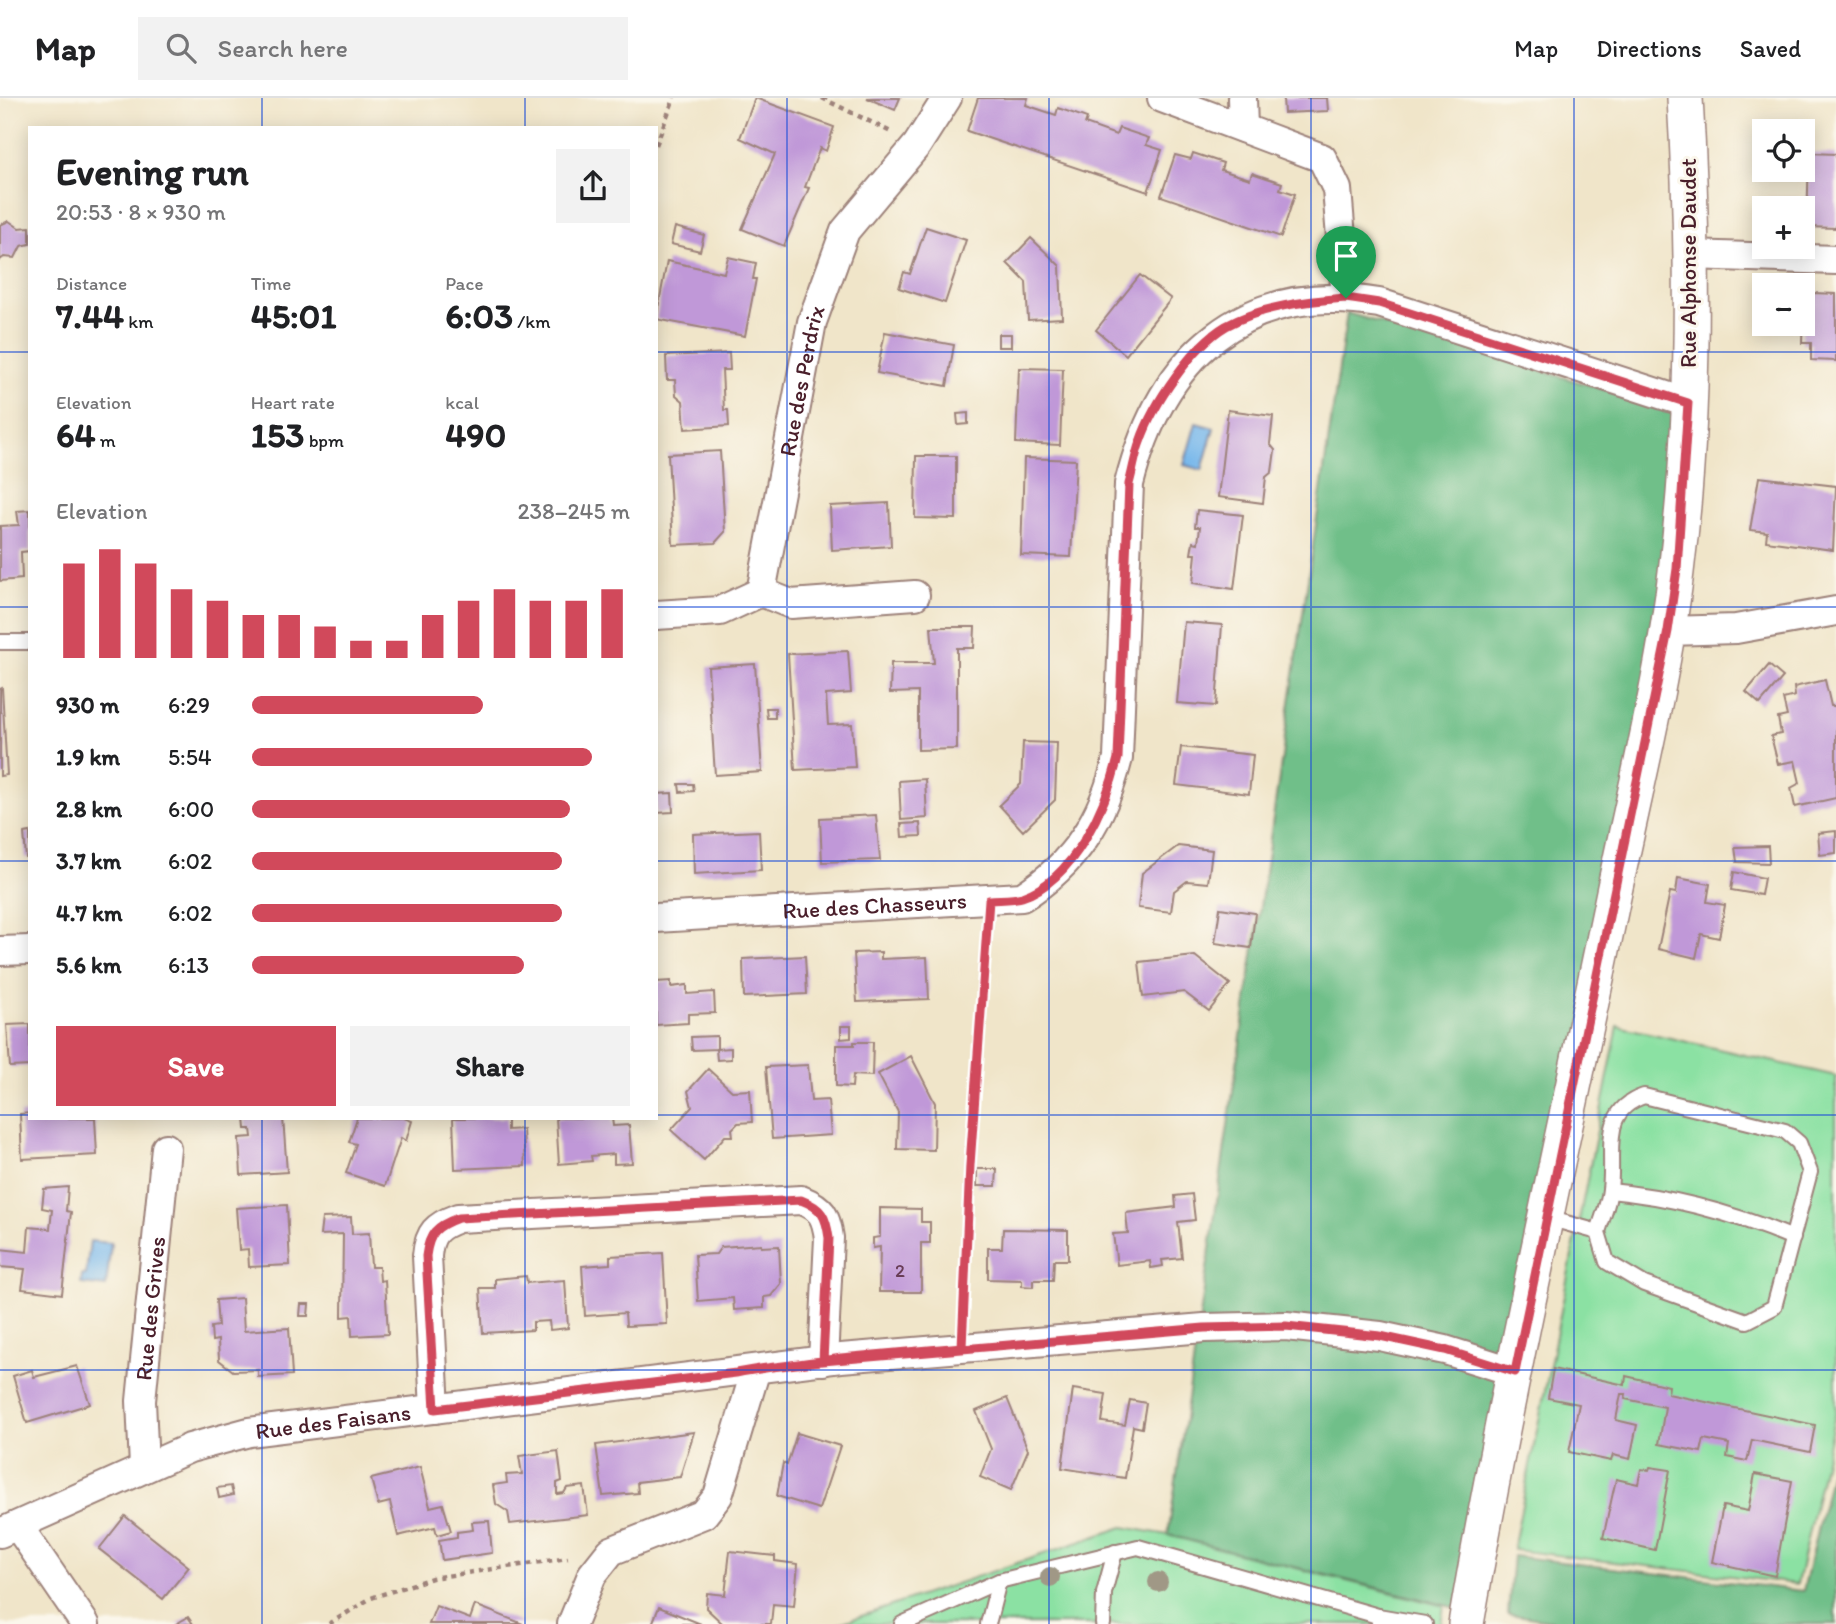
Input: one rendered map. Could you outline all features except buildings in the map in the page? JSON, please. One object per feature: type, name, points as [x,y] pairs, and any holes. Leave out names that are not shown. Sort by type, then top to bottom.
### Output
[{"type":"street","name":"Rue des Perdrix","points":[[761,592],[812,322],[845,231],[917,145],[947,98]]},
{"type":"street","points":[[1162,98],[1322,158],[1337,189],[1346,298]]},
{"type":"street","points":[[1242,98],[1243,128]]},
{"type":"street","name":"Rue Alphonse Daudet","points":[[1466,1624],[1489,1488],[1548,1217],[1668,631],[1677,569],[1688,403],[1690,255],[1685,98]]},
{"type":"street","points":[[1690,255],[1836,260]]},
{"type":"street","name":"Rue des Chasseurs","points":[[658,918],[1022,897],[1047,881],[1072,858],[1093,828],[1110,792],[1118,758],[1129,484],[1140,440],[1170,385],[1224,327],[1255,314],[1310,301],[1346,298],[1379,303],[1688,403]]},
{"type":"street","points":[[658,615],[720,611],[761,592],[791,604],[915,595]]},
{"type":"street","points":[[1668,631],[1736,629],[1836,611]]},
{"type":"street","points":[[0,951],[28,950]]},
{"type":"street","name":"Rue des Grives","points":[[144,1467],[141,1401],[166,1148]]},
{"type":"street","points":[[435,1409],[426,1256],[429,1237],[440,1224],[458,1218],[801,1200],[817,1206],[827,1218],[828,1228],[823,1361]]},
{"type":"street","name":"Rue des Faisans","points":[[9,1529],[190,1448],[249,1432],[823,1361],[1204,1328],[1286,1326],[1380,1336],[1445,1350],[1515,1372]]},
{"type":"street","points":[[572,1624],[592,1575],[611,1551],[704,1514],[718,1496],[756,1369]]},
{"type":"street","points":[[9,1529],[85,1624]]},
{"type":"lane","points":[[0,642],[28,642]]},
{"type":"lane","points":[[1644,1096],[1785,1131],[1798,1143],[1810,1172],[1774,1307],[1747,1321],[1644,1284],[1607,1262],[1598,1232],[1610,1191],[1613,1120],[1626,1102],[1644,1096]]},
{"type":"lane","points":[[1610,1191],[1661,1196],[1743,1217],[1793,1238]]},
{"type":"lane","points":[[1548,1217],[1598,1232]]},
{"type":"lane","points":[[902,1624],[999,1581],[1138,1546],[1379,1620],[1425,1624]]},
{"type":"lane","points":[[1103,1624],[1104,1593],[1115,1552]]},
{"type":"lane","points":[[988,1624],[999,1581]]},
{"type":"path","points":[[658,140],[674,98]]},
{"type":"path","points":[[822,98],[917,145]]},
{"type":"path","points":[[962,1347],[970,1165],[989,900]]},
{"type":"path","points":[[330,1624],[371,1598],[432,1578],[611,1551]]},
{"type":"green space","points":[[1347,313],[1680,412],[1674,613],[1456,1608],[1168,1535]]},
{"type":"green space","points":[[1618,1026],[1836,1076],[1836,1411],[1797,1584],[1513,1550]]},
{"type":"green space","points":[[1836,1450],[1836,1624],[1574,1624],[1508,1614],[1513,1556],[1803,1591]]},
{"type":"green space","points":[[1123,1527],[1168,1535],[1444,1606],[1441,1624],[838,1624]]},
{"type":"water","points":[[1196,423],[1214,428],[1202,470],[1184,465]]},
{"type":"water","points":[[90,1241],[111,1243],[106,1287],[81,1284],[82,1275],[86,1275]]},
{"type":"route","points":[[1346,298],[1310,301],[1255,314],[1224,327],[1170,385],[1140,440],[1129,484],[1118,758],[1110,792],[1093,828],[1072,858],[1047,881],[1022,897],[989,900],[970,1165],[962,1347],[841,1358],[823,1361],[756,1369],[736,1373],[435,1409],[426,1256],[429,1237],[440,1224],[458,1218],[801,1200],[817,1206],[827,1218],[829,1238],[823,1361],[1204,1328],[1286,1326],[1380,1336],[1445,1350],[1515,1372],[1668,631],[1677,569],[1688,403],[1379,303],[1346,298]]}]
